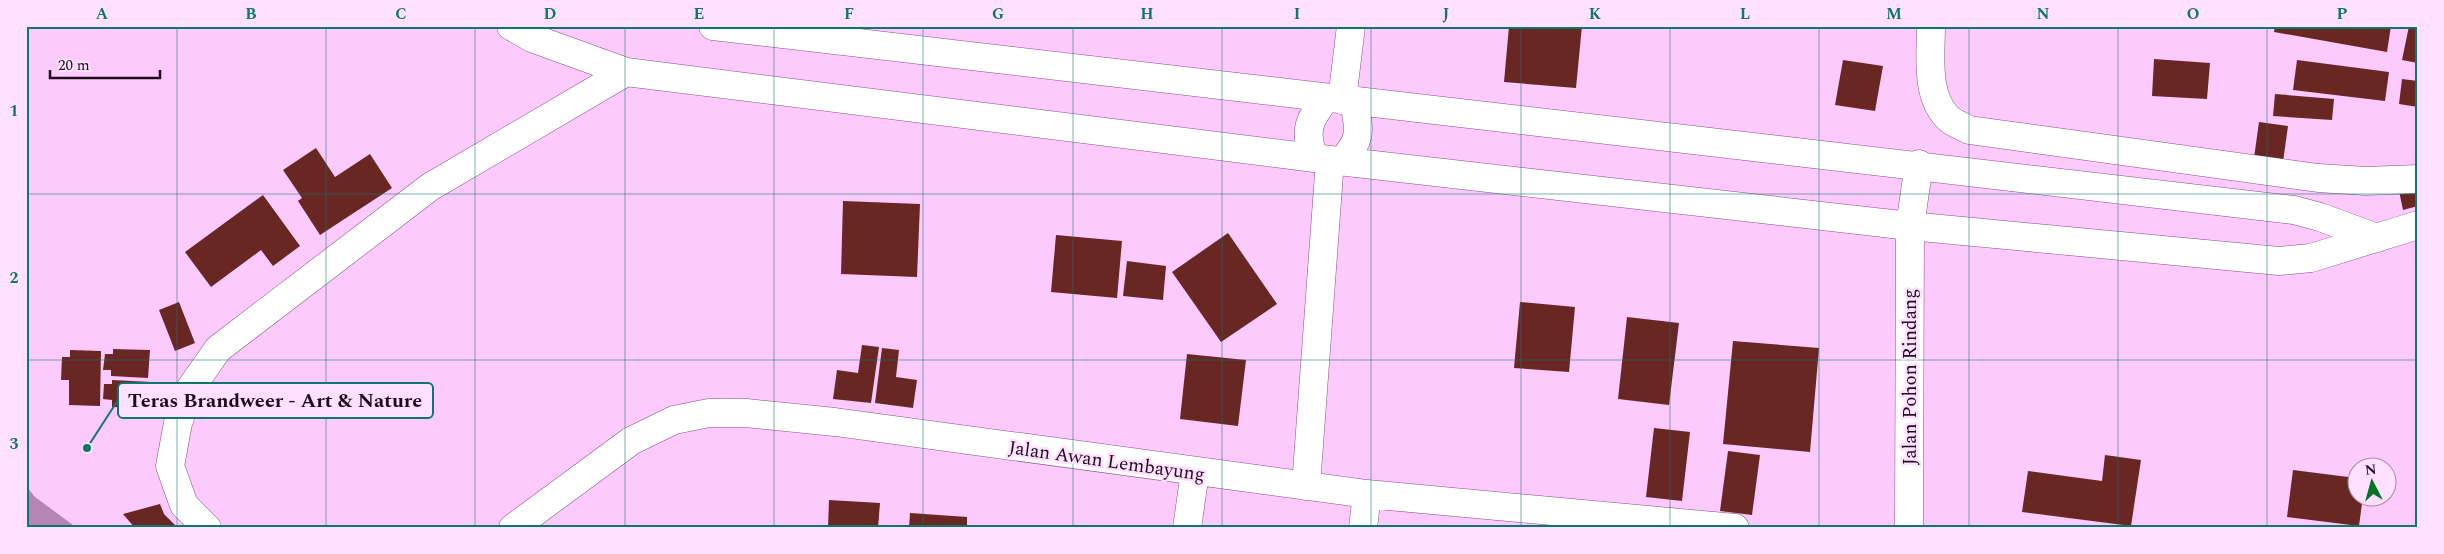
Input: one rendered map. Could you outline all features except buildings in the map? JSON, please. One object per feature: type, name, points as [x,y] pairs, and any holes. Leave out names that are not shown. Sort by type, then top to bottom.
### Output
[{"type":"street","points":[[511,26],[532,38],[626,72],[1328,159],[1910,226],[2279,261],[2311,258],[2418,225]]},
{"type":"street","points":[[713,26],[1340,100],[1919,164],[2294,210],[2320,217],[2377,238]]},
{"type":"street","points":[[1328,159],[1355,147],[1359,135],[1340,100],[1351,26]]},
{"type":"street","points":[[1931,26],[1931,80],[1938,102],[1948,118],[1968,130],[2310,177],[2366,181],[2418,179]]},
{"type":"street","points":[[207,528],[184,505],[170,466],[178,423],[190,389],[218,349],[430,187],[626,72]]},
{"type":"street","points":[[1328,159],[1308,141],[1310,120],[1340,100]]},
{"type":"street","points":[[1306,486],[1328,159]]},
{"type":"street","name":"Jalan Pohon Rindang","points":[[1908,528],[1910,226],[1919,164]]},
{"type":"street","name":"Jalan Awan Lembayung","points":[[513,528],[632,441],[674,420],[709,413],[746,413],[835,422],[1367,494],[1735,528]]},
{"type":"street","points":[[1187,528],[1195,472]]},
{"type":"street","points":[[1364,528],[1367,494]]},
{"type":"shaded area","points":[[26,486],[35,497],[77,528],[26,528]]},
{"type":"place","name":"Teras Brandweer - Art & Nature","points":[[87,448]]}]
